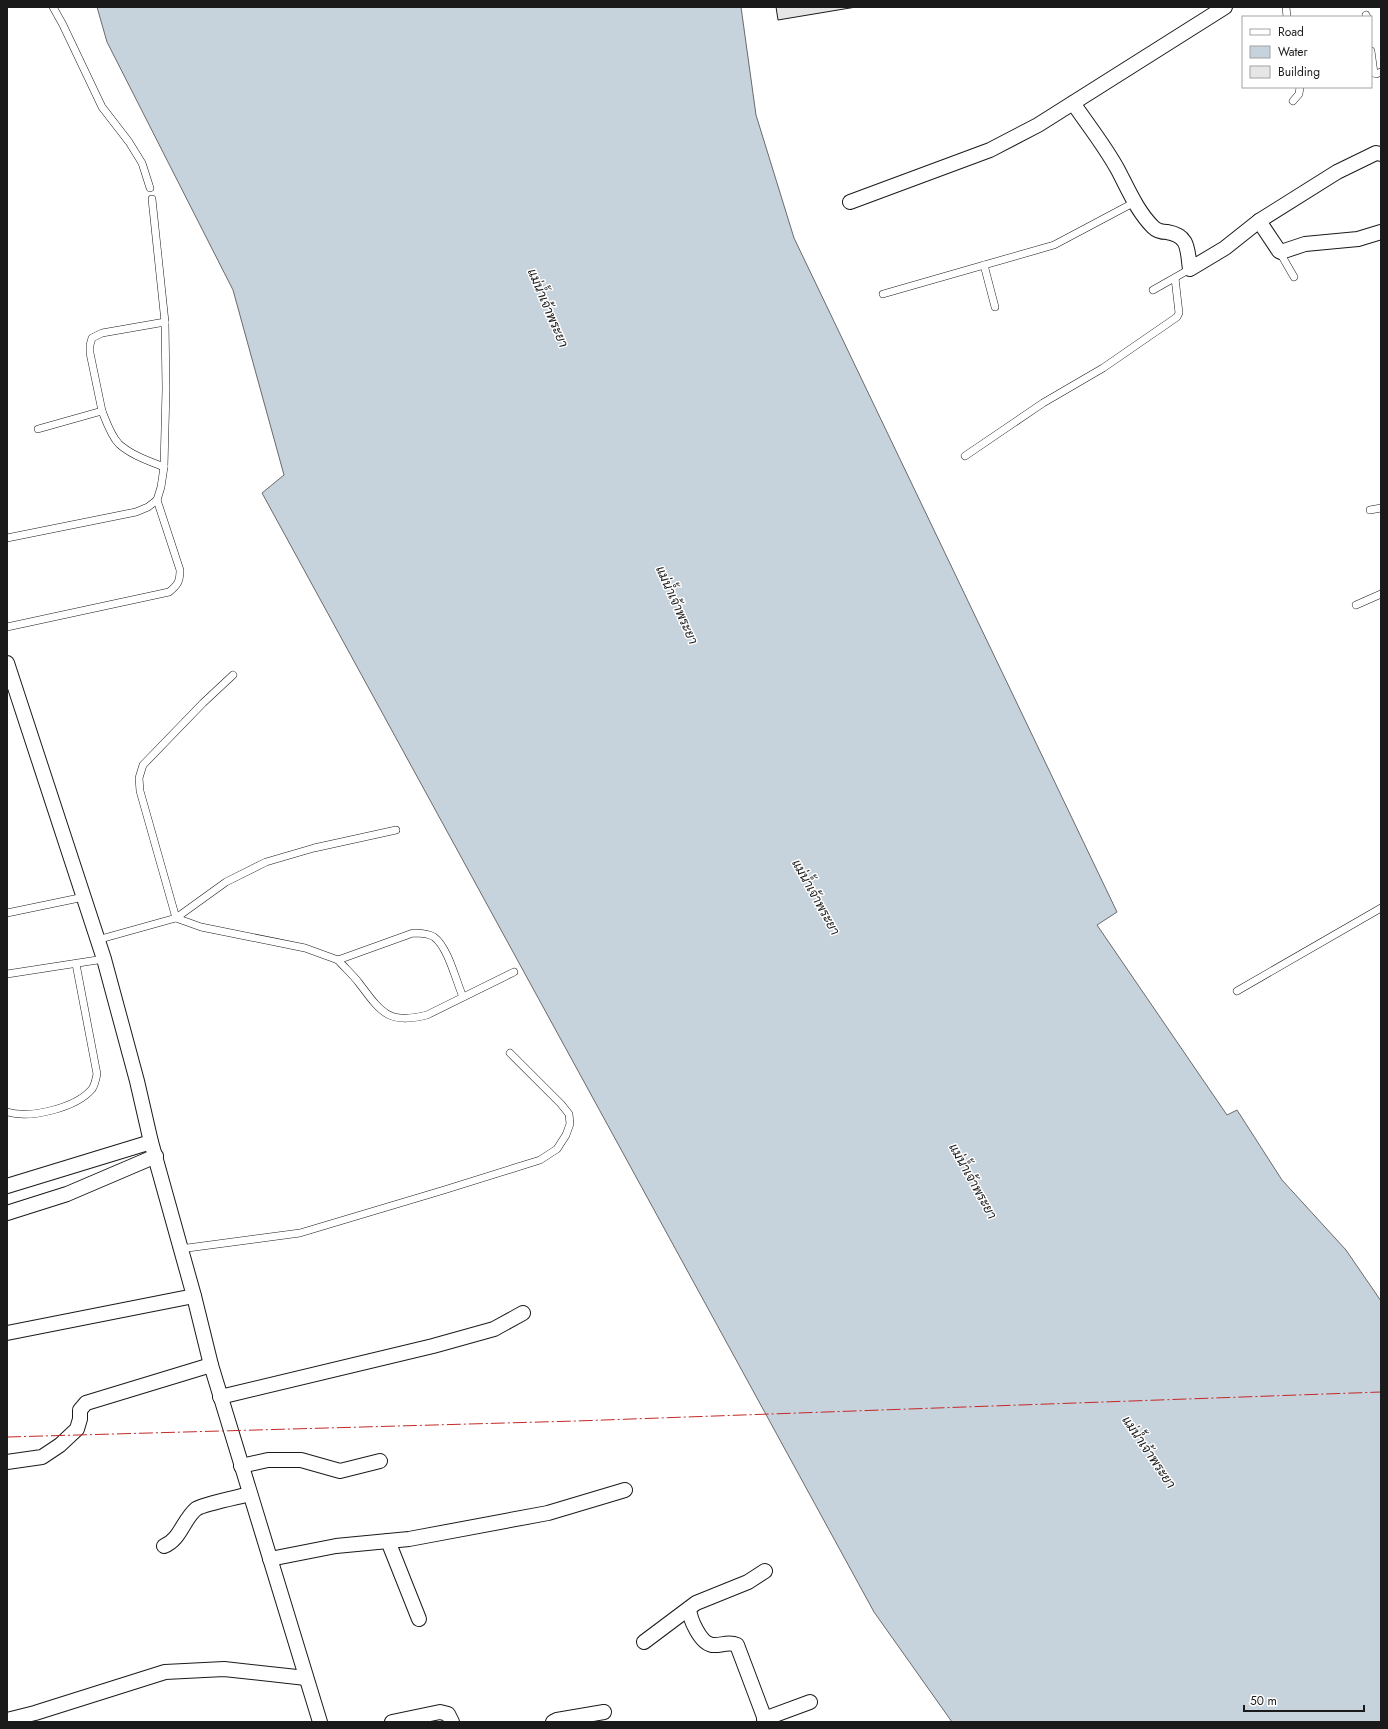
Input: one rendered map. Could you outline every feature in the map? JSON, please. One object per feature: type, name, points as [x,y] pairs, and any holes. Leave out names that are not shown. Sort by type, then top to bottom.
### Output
[{"type":"street","points":[[850,202],[990,150],[1038,125],[1225,7]]},
{"type":"street","points":[[1073,103],[1106,151],[1135,202],[1154,228],[1181,236],[1185,243],[1190,269],[1225,248],[1259,221],[1337,172],[1376,153],[1381,154]]},
{"type":"street","points":[[1259,221],[1279,251],[1285,252],[1305,244],[1358,239],[1381,232]]},
{"type":"street","points":[[7,663],[11,684],[104,959],[137,1081],[151,1142],[194,1296],[220,1397],[320,1722]]},
{"type":"street","points":[[7,1186],[151,1142]]},
{"type":"street","points":[[7,1213],[67,1194],[156,1156]]},
{"type":"street","points":[[7,1333],[194,1296]]},
{"type":"street","points":[[220,1397],[433,1346],[494,1328],[523,1313]]},
{"type":"street","points":[[7,1462],[42,1456],[60,1445],[77,1429],[80,1419],[80,1410],[86,1403],[211,1365]]},
{"type":"street","points":[[241,1466],[268,1460],[301,1460],[340,1471],[380,1461]]},
{"type":"street","points":[[270,1559],[336,1546],[409,1539],[548,1513],[625,1490]]},
{"type":"street","points":[[164,1546],[176,1538],[188,1518],[197,1508],[250,1494]]},
{"type":"street","points":[[388,1541],[419,1619]]},
{"type":"street","points":[[644,1642],[696,1603],[748,1582],[765,1571]]},
{"type":"street","points":[[689,1609],[689,1614],[698,1633],[706,1642],[714,1645],[731,1642],[737,1645],[765,1720],[810,1702]]},
{"type":"street","points":[[7,1720],[35,1713],[165,1672],[224,1669],[306,1678]]},
{"type":"street","points":[[392,1722],[440,1712],[448,1714],[452,1722]]},
{"type":"street","points":[[553,1722],[604,1712]]},
{"type":"lane","points":[[53,7],[102,107],[129,142],[142,163],[150,188]]},
{"type":"lane","points":[[1372,58],[1374,73],[1376,74],[1381,72]]},
{"type":"lane","points":[[1293,101],[1299,94],[1300,88]]},
{"type":"lane","points":[[7,538],[136,512],[148,507],[157,500],[161,487],[164,467],[166,389],[165,322],[152,200]]},
{"type":"lane","points":[[883,294],[1054,245],[1135,202]]},
{"type":"lane","points":[[1279,251],[1294,277]]},
{"type":"lane","points":[[984,265],[995,307]]},
{"type":"lane","points":[[1153,290],[1190,269]]},
{"type":"lane","points":[[965,456],[1043,403],[1103,368],[1177,317],[1179,313],[1175,278]]},
{"type":"lane","points":[[164,467],[136,456],[118,444],[109,429],[102,411],[90,353],[90,346],[92,338],[102,333],[165,322]]},
{"type":"lane","points":[[38,429],[102,411]]},
{"type":"lane","points":[[7,626],[169,592],[180,580],[180,570],[157,500]]},
{"type":"lane","points":[[1370,510],[1381,508]]},
{"type":"lane","points":[[1356,605],[1381,594]]},
{"type":"lane","points":[[176,918],[140,791],[138,778],[143,765],[156,750],[203,702],[233,675]]},
{"type":"lane","points":[[97,940],[176,918],[226,882],[266,862],[314,848],[396,830]]},
{"type":"lane","points":[[7,913],[84,897]]},
{"type":"lane","points":[[1237,991],[1381,908]]},
{"type":"lane","points":[[176,918],[201,927],[305,948],[338,960],[359,982],[370,999],[383,1011],[396,1018],[412,1019],[427,1015],[514,972]]},
{"type":"lane","points":[[338,960],[413,933],[423,933],[434,937],[442,946],[463,997]]},
{"type":"lane","points":[[7,974],[104,959]]},
{"type":"lane","points":[[7,1112],[20,1115],[39,1113],[64,1106],[81,1098],[93,1088],[97,1074],[76,964]]},
{"type":"lane","points":[[180,1249],[300,1232],[540,1160],[557,1149],[566,1135],[570,1124],[569,1114],[561,1104],[510,1053]]},
{"type":"water","name":"แม่น้ำเจ้าพระยา","points":[[97,7],[741,7],[756,115],[794,238],[1117,912],[1097,925],[1227,1115],[1237,1110],[1282,1180],[1346,1250],[1381,1301],[1381,1722],[952,1722],[874,1612],[262,493],[284,475],[233,290],[107,42]]},
{"type":"building","points":[[776,7],[856,7],[778,20]]},
{"type":"power","points":[[7,1437],[576,1421],[1381,1392]]}]
